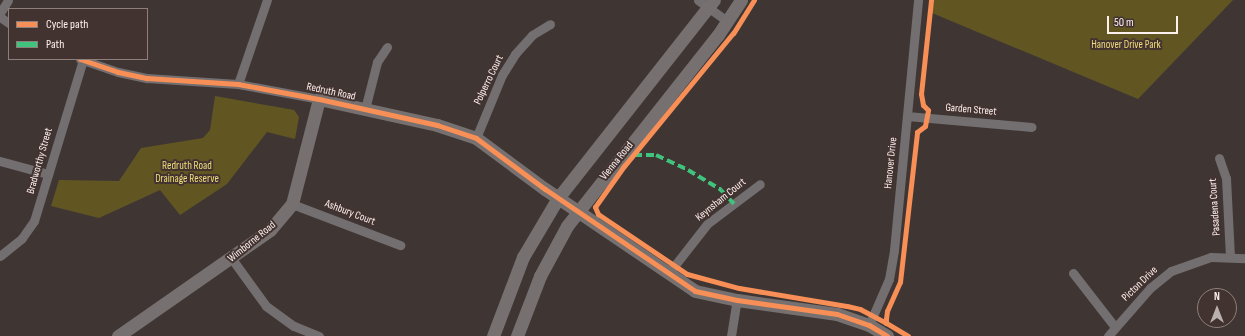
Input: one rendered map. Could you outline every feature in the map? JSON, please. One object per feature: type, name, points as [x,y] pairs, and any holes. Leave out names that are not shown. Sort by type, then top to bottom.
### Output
[{"type":"street","points":[[0,13],[8,0]]},
{"type":"street","points":[[238,84],[267,0]]},
{"type":"street","points":[[698,0],[712,4],[727,22]]},
{"type":"street","name":"Vienna Road","points":[[516,336],[527,306],[554,249],[578,211],[727,22],[741,0]]},
{"type":"street","name":"Hanover Drive","points":[[869,325],[889,279],[908,116],[918,0]]},
{"type":"street","points":[[493,336],[523,257],[558,198],[712,4]]},
{"type":"street","name":"Polperro Court","points":[[476,138],[502,75],[516,54],[532,35],[550,24]]},
{"type":"street","points":[[365,109],[377,62],[387,47]]},
{"type":"street","name":"Redruth Road","points":[[82,60],[147,78],[238,84],[319,99],[437,125],[476,138],[558,198],[695,291],[737,300],[837,314],[869,325],[887,336]]},
{"type":"street","name":"Bradworthy Street","points":[[0,256],[22,238],[34,221],[82,60]]},
{"type":"street","name":"Wimborne Road","points":[[118,336],[232,259],[270,230],[292,204],[319,99]]},
{"type":"street","name":"Garden Street","points":[[908,116],[1032,127]]},
{"type":"street","name":"Pasadena Court","points":[[1219,158],[1226,178],[1230,256]]},
{"type":"street","points":[[0,161],[48,174]]},
{"type":"street","name":"Keynsham Court","points":[[668,274],[707,224],[760,184]]},
{"type":"street","name":"Ashbury Court","points":[[292,204],[400,245]]},
{"type":"street","name":"Picton Drive","points":[[1108,336],[1150,288],[1171,271],[1211,257],[1230,256],[1245,258]]},
{"type":"street","points":[[232,259],[266,306],[294,326],[319,336]]},
{"type":"street","points":[[1073,273],[1116,327]]},
{"type":"street","points":[[731,336],[737,300]]},
{"type":"green space","name":"Hanover Drive Park","points":[[934,0],[1233,0],[1138,99],[932,13]]},
{"type":"green space","name":"Redruth Road Drainage Reserve","points":[[215,96],[294,110],[299,117],[295,139],[267,132],[227,184],[180,215],[160,190],[99,218],[51,206],[59,180],[119,181],[141,148],[203,138],[210,130]]},
{"type":"marked path","points":[[634,155],[656,155],[688,170],[721,190],[734,204]]},
{"type":"cycle path","points":[[754,0],[733,33],[624,166],[595,207],[598,214],[687,274],[739,288],[860,309],[886,323]]},
{"type":"cycle path","points":[[908,336],[886,323],[886,319],[887,311],[900,282],[917,132],[925,126],[928,110],[923,105],[921,94],[931,0]]},
{"type":"cycle path","points":[[83,60],[118,72],[147,78],[238,84],[319,99],[437,125],[476,138],[545,189],[695,291],[737,300],[837,314],[869,325],[887,336]]}]
